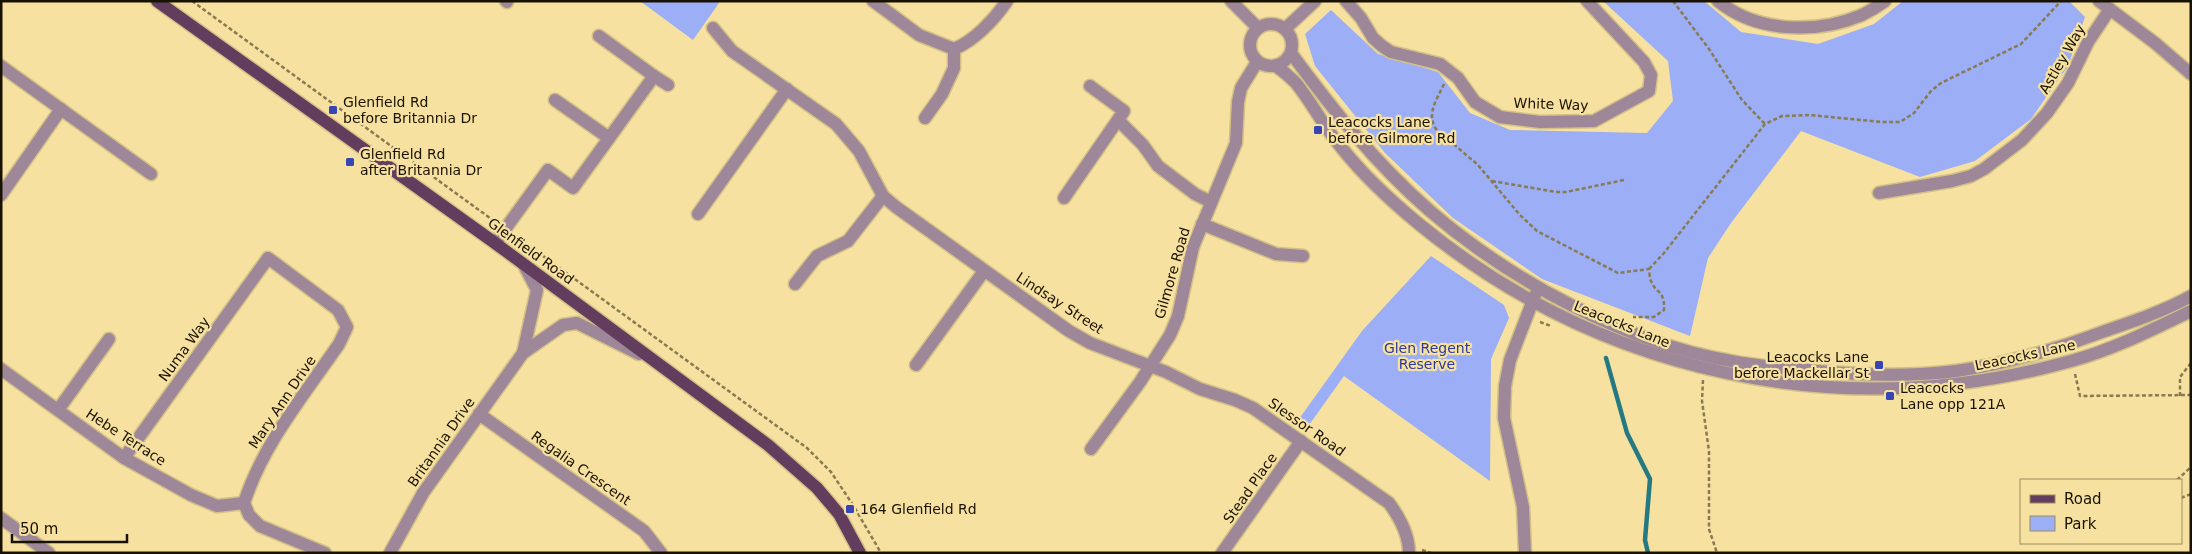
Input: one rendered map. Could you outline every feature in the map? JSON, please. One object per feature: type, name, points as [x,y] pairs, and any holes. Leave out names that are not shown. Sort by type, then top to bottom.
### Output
[{"type":"main road","name":"Glenfield Road","points":[[157,1],[494,243],[768,445],[817,488],[839,514],[860,553]]},
{"type":"street","points":[[873,1],[919,35],[954,49],[963,46],[976,35],[1007,1]]},
{"type":"street","points":[[1231,1],[1258,28]]},
{"type":"street","points":[[1285,29],[1315,1]]},
{"type":"street","name":"White Way","points":[[1346,1],[1361,18],[1373,38],[1391,52],[1429,60],[1450,70],[1475,102],[1500,117],[1540,122],[1594,121],[1649,91],[1651,75],[1644,62],[1587,1]]},
{"type":"street","points":[[1718,1],[1725,7],[1750,19],[1774,27],[1832,24],[1862,14],[1886,1]]},
{"type":"street","points":[[2104,5],[2188,65]]},
{"type":"street","name":"Astley Way","points":[[1879,193],[1971,176],[1984,169],[2016,144],[2035,126],[2058,99],[2074,73],[2104,5]]},
{"type":"street","points":[[1274,24],[1285,29],[1291,38],[1291,53],[1285,61],[1276,66],[1266,66],[1257,62],[1250,52],[1249,46],[1252,35],[1258,28],[1274,24]]},
{"type":"street","name":"Lindsay Street","points":[[712,28],[732,51],[836,124],[859,151],[883,196],[984,271],[1090,343],[1151,366]]},
{"type":"street","points":[[599,36],[668,85]]},
{"type":"street","points":[[925,118],[942,94],[954,68],[954,49]]},
{"type":"street","name":"Leacocks Lane","points":[[1291,53],[1354,137],[1392,176],[1431,211],[1472,243],[1538,288],[1623,329],[1683,350],[1730,361],[1778,368],[1874,375],[1956,371],[2065,346],[2136,320],[2191,296]]},
{"type":"street","name":"Gilmore Road","points":[[1091,449],[1151,366],[1170,335],[1178,316],[1191,255],[1236,143],[1238,102],[1241,88],[1257,62]]},
{"type":"street","points":[[1,66],[151,174]]},
{"type":"street","name":"Leacocks Lane","points":[[1276,66],[1295,82],[1340,147],[1376,184],[1417,222],[1461,256],[1532,302],[1638,349],[1705,369],[1775,383],[1831,389],[1899,389],[1998,378],[2072,361],[2143,334],[2191,311]]},
{"type":"street","points":[[494,243],[548,170],[573,188],[654,76]]},
{"type":"street","points":[[1064,198],[1124,111],[1090,86]]},
{"type":"street","points":[[698,214],[787,90]]},
{"type":"street","points":[[555,100],[609,138]]},
{"type":"street","points":[[1,195],[61,109]]},
{"type":"street","points":[[1118,120],[1143,145],[1158,166],[1195,194],[1211,202]]},
{"type":"street","points":[[795,284],[817,256],[848,241],[883,196]]},
{"type":"street","points":[[1202,224],[1276,254],[1303,256]]},
{"type":"street","name":"Numa Way","points":[[124,458],[268,258]]},
{"type":"street","name":"Mary Ann Drive","points":[[244,503],[251,482],[270,443],[339,344],[347,327],[338,310],[268,258]]},
{"type":"street","name":"Britannia Drive","points":[[523,353],[538,290],[524,265]]},
{"type":"street","points":[[916,365],[984,271]]},
{"type":"street","points":[[1525,553],[1523,507],[1504,418],[1505,386],[1510,360],[1538,288]]},
{"type":"street","name":"Britannia Drive","points":[[390,553],[423,493],[523,353],[563,325],[577,323],[596,331],[668,370]]},
{"type":"street","points":[[58,410],[109,339]]},
{"type":"street","name":"Slessor Road","points":[[1151,366],[1200,389],[1253,408],[1389,503],[1400,518],[1406,532],[1409,553]]},
{"type":"street","name":"Hebe Terrace","points":[[1,369],[124,458],[191,495],[217,506],[244,503]]},
{"type":"street","name":"Regalia Crescent","points":[[479,414],[644,531],[661,553]]},
{"type":"street","name":"Stead Place","points":[[1222,553],[1301,442]]},
{"type":"street","points":[[244,503],[249,515],[260,526],[326,553]]},
{"type":"street","points":[[1,518],[49,553]]},
{"type":"path","points":[[192,1],[806,448],[830,472],[854,505],[881,553]]},
{"type":"path","points":[[1673,1],[1709,49],[1742,100],[1765,124]]},
{"type":"path","points":[[1450,70],[1431,114],[1431,122],[1478,165],[1537,231],[1618,273],[1649,269],[1664,253],[1765,124],[1782,116],[1810,115],[1900,122],[1914,113],[1931,91],[1941,83],[2022,44],[2061,1]]},
{"type":"path","points":[[1491,180],[1566,192],[1624,180]]},
{"type":"path","points":[[1628,320],[1630,316],[1654,317],[1664,310],[1664,302],[1659,290],[1651,282],[1649,269]]},
{"type":"path","points":[[2072,361],[2080,396],[2191,395]]},
{"type":"path","points":[[2180,396],[2180,377],[2191,363]]},
{"type":"path","points":[[1705,369],[1701,393],[1709,451],[1709,529],[1717,553]]},
{"type":"path","points":[[2178,479],[2191,466]]},
{"type":"green space","points":[[640,1],[716,1],[719,3],[693,40]]},
{"type":"green space","points":[[1603,1],[1704,1],[1741,32],[1818,44],[1874,24],[1903,1],[2069,1],[2085,17],[2068,66],[2031,119],[1975,161],[1920,177],[1801,131],[1731,223],[1708,258],[1690,336],[1542,279],[1453,218],[1385,153],[1315,66],[1305,34],[1331,10],[1378,54],[1438,72],[1470,113],[1510,130],[1647,133],[1673,101],[1668,61]]},
{"type":"green space","name":"Glen Regent Reserve","points":[[1431,256],[1504,305],[1509,318],[1491,359],[1490,481],[1344,376],[1309,425],[1299,419],[1362,331]]},
{"type":"waterway","points":[[1606,358],[1627,433],[1650,479],[1645,540],[1648,553]]},
{"type":"place","name":"Glenfield Rd before Britannia Dr","points":[[333,110]]},
{"type":"place","name":"Leacocks Lane before Gilmore Rd","points":[[1318,130]]},
{"type":"place","name":"Glenfield Rd after Britannia Dr","points":[[350,162]]},
{"type":"place","name":"Leacocks Lane before Mackellar St","points":[[1879,365]]},
{"type":"place","name":"Leacocks Lane opp 121A","points":[[1890,396]]},
{"type":"place","name":"164 Glenfield Rd","points":[[850,509]]}]
